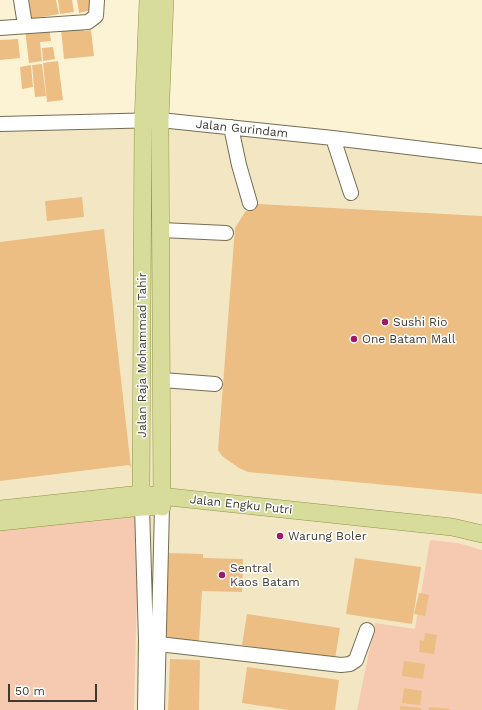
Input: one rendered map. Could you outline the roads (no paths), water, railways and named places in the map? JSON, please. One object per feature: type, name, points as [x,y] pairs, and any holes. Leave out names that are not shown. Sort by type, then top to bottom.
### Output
[{"type":"main road","name":"Jalan Raja Mohammad Tahir","points":[[141,501],[143,121],[148,0]]},
{"type":"main road","name":"Jalan Raja Mohammad Tahir","points":[[162,502],[160,120],[165,0]]},
{"type":"main road","name":"Jalan Engku Putri","points":[[0,522],[141,501]]},
{"type":"main road","name":"Jalan Engku Putri","points":[[0,509],[141,501],[162,502],[452,527],[482,534]]},
{"type":"main road","name":"Jalan Engku Putri","points":[[162,502],[450,538],[482,545]]},
{"type":"street","points":[[21,0],[25,25]]},
{"type":"street","points":[[0,28],[25,25],[88,22],[96,16],[97,0]]},
{"type":"street","name":"Jalan Gurindam","points":[[0,124],[160,120],[333,138],[482,156]]},
{"type":"street","points":[[231,127],[239,165],[250,203]]},
{"type":"street","points":[[333,138],[351,193]]},
{"type":"street","points":[[161,230],[226,233]]},
{"type":"street","points":[[162,380],[215,384]]},
{"type":"street","name":"Jalan Raja Mohammad Tahir","points":[[141,501],[146,640],[145,710]]},
{"type":"street","name":"Jalan Raja Mohammad Tahir","points":[[158,710],[162,502]]},
{"type":"street","points":[[159,644],[341,665],[350,664],[356,660],[367,630]]},
{"type":"place","name":"Sushi Rio","points":[[385,322]]},
{"type":"place","name":"One Batam Mall","points":[[354,339]]},
{"type":"place","name":"Warung Boler","points":[[280,536]]},
{"type":"place","name":"Sentral Kaos Batam","points":[[222,575]]}]
